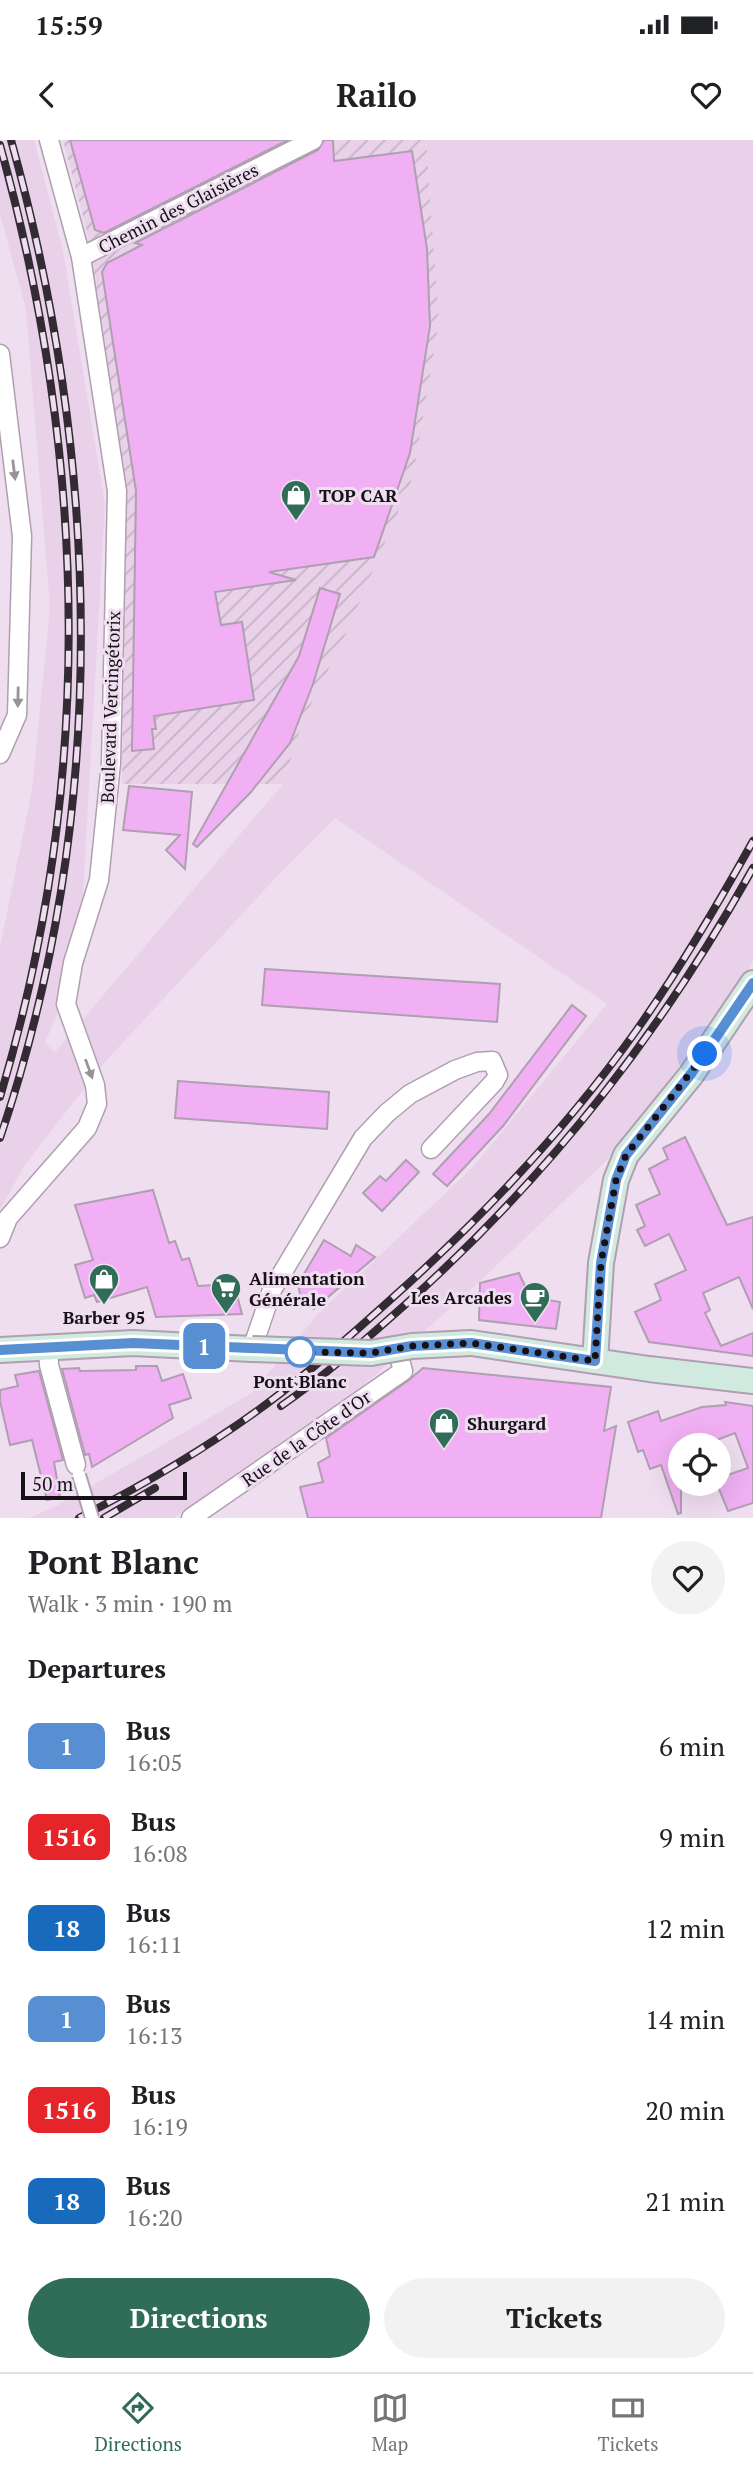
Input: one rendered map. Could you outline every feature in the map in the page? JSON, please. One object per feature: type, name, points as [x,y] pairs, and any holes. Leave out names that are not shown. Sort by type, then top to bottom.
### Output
[{"type":"main road","points":[[595,1361],[601,1263],[616,1180],[626,1155],[691,1074],[753,983]]},
{"type":"main road","points":[[0,1350],[133,1343],[371,1353],[471,1343],[753,1381]]},
{"type":"street","name":"Boulevard Vercingétorix","points":[[0,1238],[8,1218],[87,1128],[97,1104],[95,1085],[66,1004],[73,963],[99,880],[111,763],[117,491],[81,257],[48,140]]},
{"type":"street","name":"Chemin des Glaisières","points":[[81,257],[313,140]]},
{"type":"street","points":[[0,354],[22,536],[17,715],[0,754]]},
{"type":"street","points":[[252,1349],[272,1290],[363,1138],[410,1094],[466,1066],[492,1061],[498,1075],[488,1091],[431,1149]]},
{"type":"street","points":[[48,1347],[49,1366],[92,1518]]},
{"type":"street","name":"Rue de la Côte d'Or","points":[[191,1518],[403,1371],[397,1349]]},
{"type":"shaded area","points":[[0,140],[34,140],[63,251],[105,504],[82,910],[58,1012],[45,1043],[55,1052],[283,784],[302,723],[348,629],[413,477],[439,322],[426,140],[753,140],[753,961],[731,1000],[607,1160],[475,1286],[356,1392],[174,1518],[29,1518],[55,1507],[252,1393],[318,1314],[473,1167],[607,1004],[335,818],[282,871],[104,1063],[24,1166],[0,1210],[0,947],[32,790],[50,608],[26,309],[0,214]]},
{"type":"shaded area","points":[[63,140],[426,140],[439,322],[413,477],[348,629],[302,723],[283,784],[122,784],[124,498],[88,236]]},
{"type":"building","points":[[70,140],[288,140],[104,233],[95,230]]},
{"type":"building","points":[[324,140],[333,140],[334,161],[412,151],[427,249],[430,326],[410,453],[374,557],[269,572],[296,580],[215,592],[221,625],[242,622],[254,700],[154,716],[154,749],[132,751],[136,491],[102,272],[107,263],[142,245],[135,243],[318,150]]},
{"type":"building","points":[[320,588],[340,594],[313,684],[290,743],[251,792],[197,847],[193,844],[299,656]]},
{"type":"building","points":[[129,786],[192,792],[185,869],[166,850],[180,835],[123,830]]},
{"type":"building","points":[[265,969],[500,984],[497,1022],[262,1005]]},
{"type":"building","points":[[572,1005],[586,1016],[503,1126],[447,1186],[433,1174],[489,1114]]},
{"type":"building","points":[[178,1081],[329,1092],[327,1129],[175,1118]]},
{"type":"building","points":[[685,1137],[727,1225],[753,1217],[753,1309],[739,1277],[703,1293],[710,1310],[705,1313],[721,1346],[753,1333],[753,1356],[649,1342],[635,1312],[661,1300],[655,1284],[686,1270],[669,1234],[645,1246],[637,1230],[645,1226],[636,1205],[660,1194],[649,1169],[668,1159],[663,1148]]},
{"type":"building","points":[[406,1160],[419,1172],[382,1211],[363,1193],[380,1176],[386,1181]]},
{"type":"building","points":[[153,1190],[169,1243],[175,1241],[182,1260],[189,1258],[198,1286],[234,1284],[242,1314],[156,1317],[147,1287],[97,1302],[94,1295],[85,1298],[75,1265],[93,1260],[75,1205]]},
{"type":"building","points":[[324,1240],[351,1256],[356,1245],[375,1257],[314,1309],[300,1294],[298,1284]]},
{"type":"building","points":[[519,1273],[530,1297],[560,1302],[556,1329],[479,1320],[480,1283]]},
{"type":"building","points":[[136,1366],[157,1366],[162,1381],[183,1374],[191,1398],[169,1405],[173,1418],[92,1467],[89,1454],[85,1455],[62,1369],[136,1370]]},
{"type":"building","name":"Shurgard","points":[[423,1368],[611,1387],[604,1431],[616,1426],[601,1518],[308,1518],[300,1487],[323,1482],[318,1463],[330,1456],[326,1438]]},
{"type":"building","points":[[39,1371],[63,1460],[54,1462],[60,1497],[47,1500],[32,1440],[10,1445],[0,1401],[0,1390],[18,1386],[15,1375]]},
{"type":"building","points":[[725,1402],[753,1406],[753,1503],[728,1511],[722,1496],[731,1496],[731,1474],[748,1468],[735,1433],[668,1433],[668,1485],[661,1465],[650,1469],[643,1450],[638,1452],[628,1422],[658,1411],[661,1421],[702,1407],[726,1405]]},
{"type":"building","points":[[672,1496],[681,1496],[681,1513],[678,1514]]},
{"type":"railway","points":[[0,1138],[36,1016],[61,891],[76,766],[81,640],[77,514],[63,388],[41,263],[11,140]]},
{"type":"railway","points":[[0,145],[29,264],[50,383],[64,502],[69,621],[65,740],[52,860],[31,978],[0,1097]]},
{"type":"railway","points":[[79,1518],[183,1460],[281,1393],[363,1325],[471,1224],[530,1162],[611,1065],[667,985],[753,841]]},
{"type":"railway","points":[[281,1406],[333,1366],[416,1295],[514,1198],[559,1148],[643,1042],[718,928],[753,868]]},
{"type":"railway","points":[[104,1518],[155,1488]]},
{"type":"bus line","name":"1","points":[[0,1350],[133,1343],[371,1353],[412,1346],[471,1343],[595,1361],[601,1263],[616,1180],[626,1155],[691,1074],[753,983]]},
{"type":"place","name":"TOP CAR","points":[[296,522]]},
{"type":"place","name":"Barber 95","points":[[104,1306]]},
{"type":"place","name":"Alimentation Générale","points":[[226,1315]]},
{"type":"place","name":"Les Arcades","points":[[535,1324]]},
{"type":"place","name":"Pont Blanc","points":[[300,1352]]},
{"type":"place","name":"Shurgard","points":[[444,1450]]},
{"type":"route","points":[[300,1352],[371,1353],[412,1346],[471,1343],[595,1361],[601,1263],[616,1180],[626,1155],[705,1054]]}]
